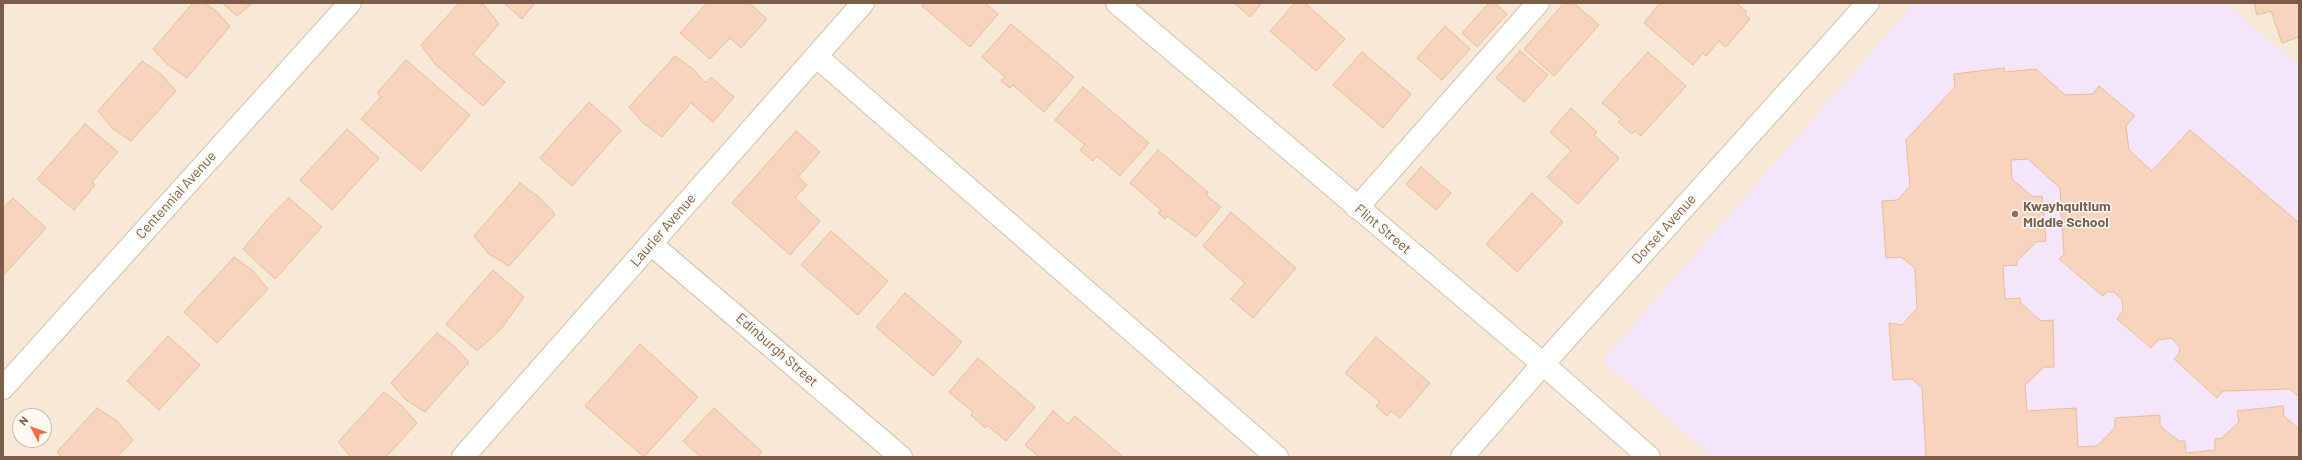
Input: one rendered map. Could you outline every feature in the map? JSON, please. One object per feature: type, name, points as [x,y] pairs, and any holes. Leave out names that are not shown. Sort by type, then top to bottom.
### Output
[{"type":"street","name":"Centennial Avenue","points":[[3,388],[350,3]]},
{"type":"street","name":"Laurier Avenue","points":[[463,457],[863,3]]},
{"type":"street","name":"Flint Street","points":[[1117,3],[1543,364],[1649,457]]},
{"type":"street","points":[[1358,208],[1538,3]]},
{"type":"street","name":"Dorset Avenue","points":[[1462,457],[1543,364],[1868,3]]},
{"type":"street","points":[[816,56],[1277,457]]},
{"type":"street","name":"Edinburgh Street","points":[[651,244],[901,457]]},
{"type":"shaded area","points":[[3,3],[2299,3],[2299,457],[3,457]]},
{"type":"shaded area","name":"Kwayhquitlum Middle School","points":[[1914,3],[2226,3],[2299,66],[2299,457],[1713,457],[1602,361]]},
{"type":"building","points":[[193,3],[204,3],[215,10],[230,26],[187,78],[168,65],[153,49]]},
{"type":"building","points":[[222,3],[253,3],[237,16]]},
{"type":"building","points":[[459,3],[479,3],[485,6],[499,24],[473,54],[505,82],[483,106],[435,64],[421,45]]},
{"type":"building","points":[[504,3],[535,3],[522,19]]},
{"type":"building","points":[[707,3],[749,3],[767,19],[741,48],[730,38],[710,59],[680,33]]},
{"type":"building","points":[[924,3],[985,3],[998,14],[970,47],[922,6]]},
{"type":"building","points":[[1234,3],[1262,3],[1250,17]]},
{"type":"building","points":[[1295,3],[1305,3],[1345,39],[1316,71],[1270,31]]},
{"type":"building","points":[[1489,3],[1495,3],[1507,14],[1477,47],[1462,33]]},
{"type":"building","points":[[1564,3],[1574,3],[1599,25],[1554,76],[1524,49]]},
{"type":"building","points":[[1660,3],[1736,3],[1747,12],[1745,14],[1750,19],[1726,47],[1719,41],[1706,56],[1703,53],[1693,65],[1644,23]]},
{"type":"building","points":[[2254,3],[2299,3],[2299,37],[2282,43],[2271,11],[2257,15]]},
{"type":"building","points":[[1011,24],[1074,77],[1044,112],[1013,85],[1010,88],[1001,81],[1005,77],[982,57]]},
{"type":"building","points":[[1445,26],[1470,49],[1442,80],[1417,58]]},
{"type":"building","points":[[1520,51],[1548,75],[1524,102],[1496,78]]},
{"type":"building","points":[[1362,52],[1411,94],[1383,128],[1333,85]]},
{"type":"building","points":[[1648,52],[1686,86],[1641,136],[1635,131],[1632,134],[1618,122],[1621,119],[1602,103]]},
{"type":"building","points":[[675,56],[692,68],[706,83],[711,77],[734,97],[713,122],[691,103],[662,137],[644,124],[629,107]]},
{"type":"building","points":[[406,60],[470,115],[421,171],[361,119],[381,97],[377,93]]},
{"type":"building","points":[[142,61],[161,74],[176,91],[131,141],[113,129],[98,111]]},
{"type":"building","points":[[2004,68],[2005,72],[2036,69],[2065,95],[2093,94],[2099,86],[2135,116],[2126,126],[2129,150],[2152,171],[2190,130],[2299,223],[2299,397],[2290,389],[2223,391],[2217,398],[2174,359],[2179,354],[2180,347],[2171,338],[2158,340],[2151,348],[2117,319],[2123,311],[2122,300],[2114,292],[2106,292],[2103,296],[2059,259],[2064,254],[2060,188],[2028,159],[2011,160],[2012,179],[2033,197],[2042,196],[2046,241],[2036,242],[2017,261],[2017,265],[2003,266],[2005,299],[2020,298],[2021,303],[2041,321],[2053,320],[2054,367],[2044,367],[2025,385],[2027,411],[2076,408],[2078,447],[2097,446],[2115,428],[2115,418],[2160,415],[2160,426],[2179,441],[2185,441],[2186,453],[2215,450],[2215,439],[2222,438],[2239,422],[2237,411],[2283,406],[2284,416],[2299,429],[2299,457],[1926,457],[1922,388],[1912,379],[1893,380],[1889,323],[1902,325],[1917,308],[1915,268],[1901,257],[1886,258],[1882,201],[1898,200],[1910,186],[1906,140],[1955,87],[1954,74]]},
{"type":"building","points":[[1083,87],[1149,143],[1120,176],[1097,156],[1093,161],[1080,150],[1085,145],[1055,120]]},
{"type":"building","points":[[589,102],[621,130],[572,186],[540,158]]},
{"type":"building","points":[[1571,108],[1597,132],[1594,135],[1619,158],[1578,204],[1547,177],[1571,151],[1550,132]]},
{"type":"building","points":[[85,124],[118,152],[92,182],[95,185],[74,210],[37,179]]},
{"type":"building","points":[[347,129],[379,158],[332,210],[300,180]]},
{"type":"building","points":[[796,131],[820,152],[798,177],[807,185],[795,198],[820,221],[790,255],[732,203]]},
{"type":"building","points":[[1158,150],[1208,192],[1206,195],[1221,207],[1196,237],[1167,216],[1165,219],[1158,213],[1161,210],[1130,183]]},
{"type":"building","points":[[1421,167],[1451,193],[1436,210],[1406,184]]},
{"type":"building","points":[[520,183],[539,197],[555,214],[509,266],[489,254],[474,236]]},
{"type":"building","points":[[1532,193],[1563,222],[1517,272],[1486,244]]},
{"type":"building","points":[[13,198],[46,228],[3,276],[3,208]]},
{"type":"building","points":[[289,198],[322,227],[275,279],[243,249],[267,220]]},
{"type":"building","points":[[1231,212],[1296,268],[1253,318],[1231,299],[1245,283],[1203,246]]},
{"type":"building","points":[[831,231],[888,281],[858,315],[801,265]]},
{"type":"building","points":[[234,257],[253,271],[268,289],[217,343],[184,312]]},
{"type":"building","points":[[493,270],[524,297],[501,329],[477,351],[446,324]]},
{"type":"building","points":[[905,293],[962,342],[933,376],[876,327]]},
{"type":"building","points":[[437,333],[454,346],[469,362],[425,412],[406,400],[391,383]]},
{"type":"building","points":[[168,336],[200,365],[159,410],[127,381]]},
{"type":"building","points":[[1376,337],[1430,383],[1400,418],[1391,411],[1387,416],[1376,406],[1380,402],[1345,373]]},
{"type":"building","points":[[640,344],[698,397],[644,457],[585,406]]},
{"type":"building","points":[[978,358],[1035,407],[1006,441],[987,425],[985,428],[971,415],[973,412],[949,392]]},
{"type":"building","points":[[384,392],[402,406],[417,423],[386,457],[351,457],[338,442]]},
{"type":"building","points":[[97,408],[117,421],[133,440],[117,457],[61,457],[57,452]]},
{"type":"building","points":[[714,408],[762,452],[758,457],[701,457],[683,441]]},
{"type":"building","points":[[1053,411],[1068,424],[1075,416],[1123,457],[1039,457],[1025,445]]},
{"type":"place","name":"Kwayhquitlum Middle School","points":[[2015,214]]}]
